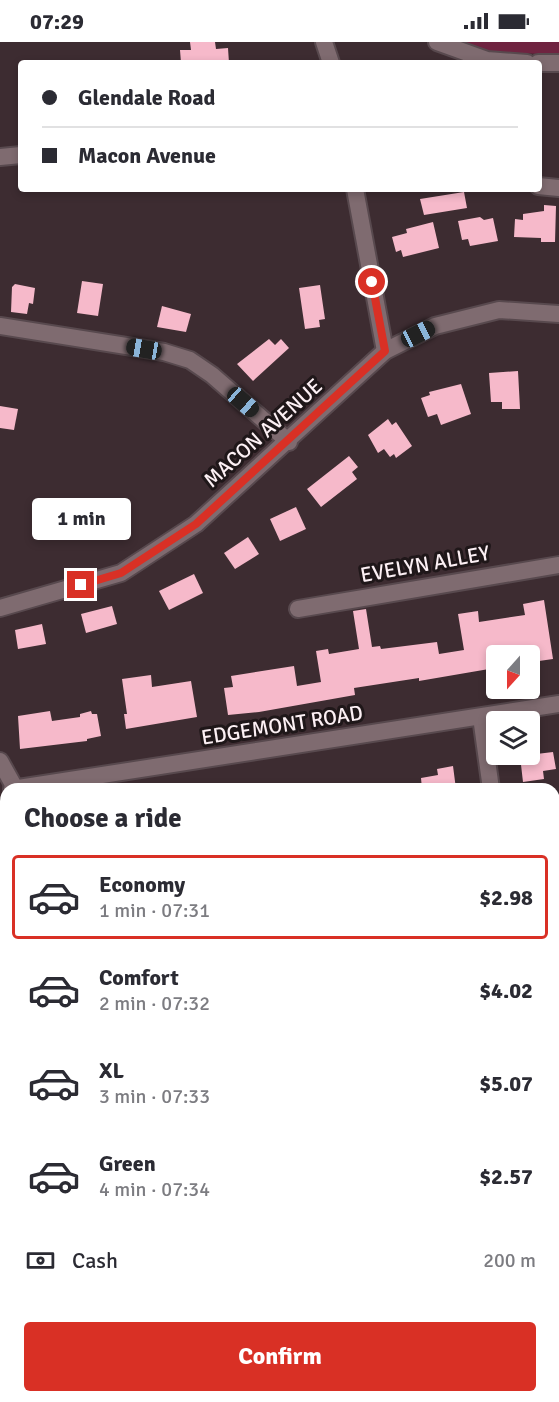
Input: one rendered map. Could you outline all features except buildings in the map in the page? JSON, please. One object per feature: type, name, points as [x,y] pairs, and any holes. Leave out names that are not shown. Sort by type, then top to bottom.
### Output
[{"type":"street","points":[[324,42],[330,60]]},
{"type":"street","points":[[437,42],[487,60]]},
{"type":"street","points":[[542,63],[559,63]]},
{"type":"street","points":[[0,158],[18,155]]},
{"type":"street","points":[[542,186],[559,188]]},
{"type":"street","points":[[356,192],[385,351]]},
{"type":"street","name":"MACON AVENUE","points":[[0,608],[121,573],[196,524],[289,442],[385,351],[435,326],[499,310],[559,314]]},
{"type":"street","points":[[0,326],[164,352],[190,360],[212,375],[289,442]]},
{"type":"street","name":"EVELYN ALLEY","points":[[298,609],[559,565]]},
{"type":"street","name":"EDGEMONT ROAD","points":[[53,783],[559,704]]},
{"type":"street","points":[[481,717],[490,783]]},
{"type":"street","points":[[0,761],[6,783]]},
{"type":"shaded area","points":[[461,42],[559,42],[559,55],[488,51]]},
{"type":"route","points":[[81,585],[121,573],[196,524],[289,442],[385,351],[372,282]]}]
